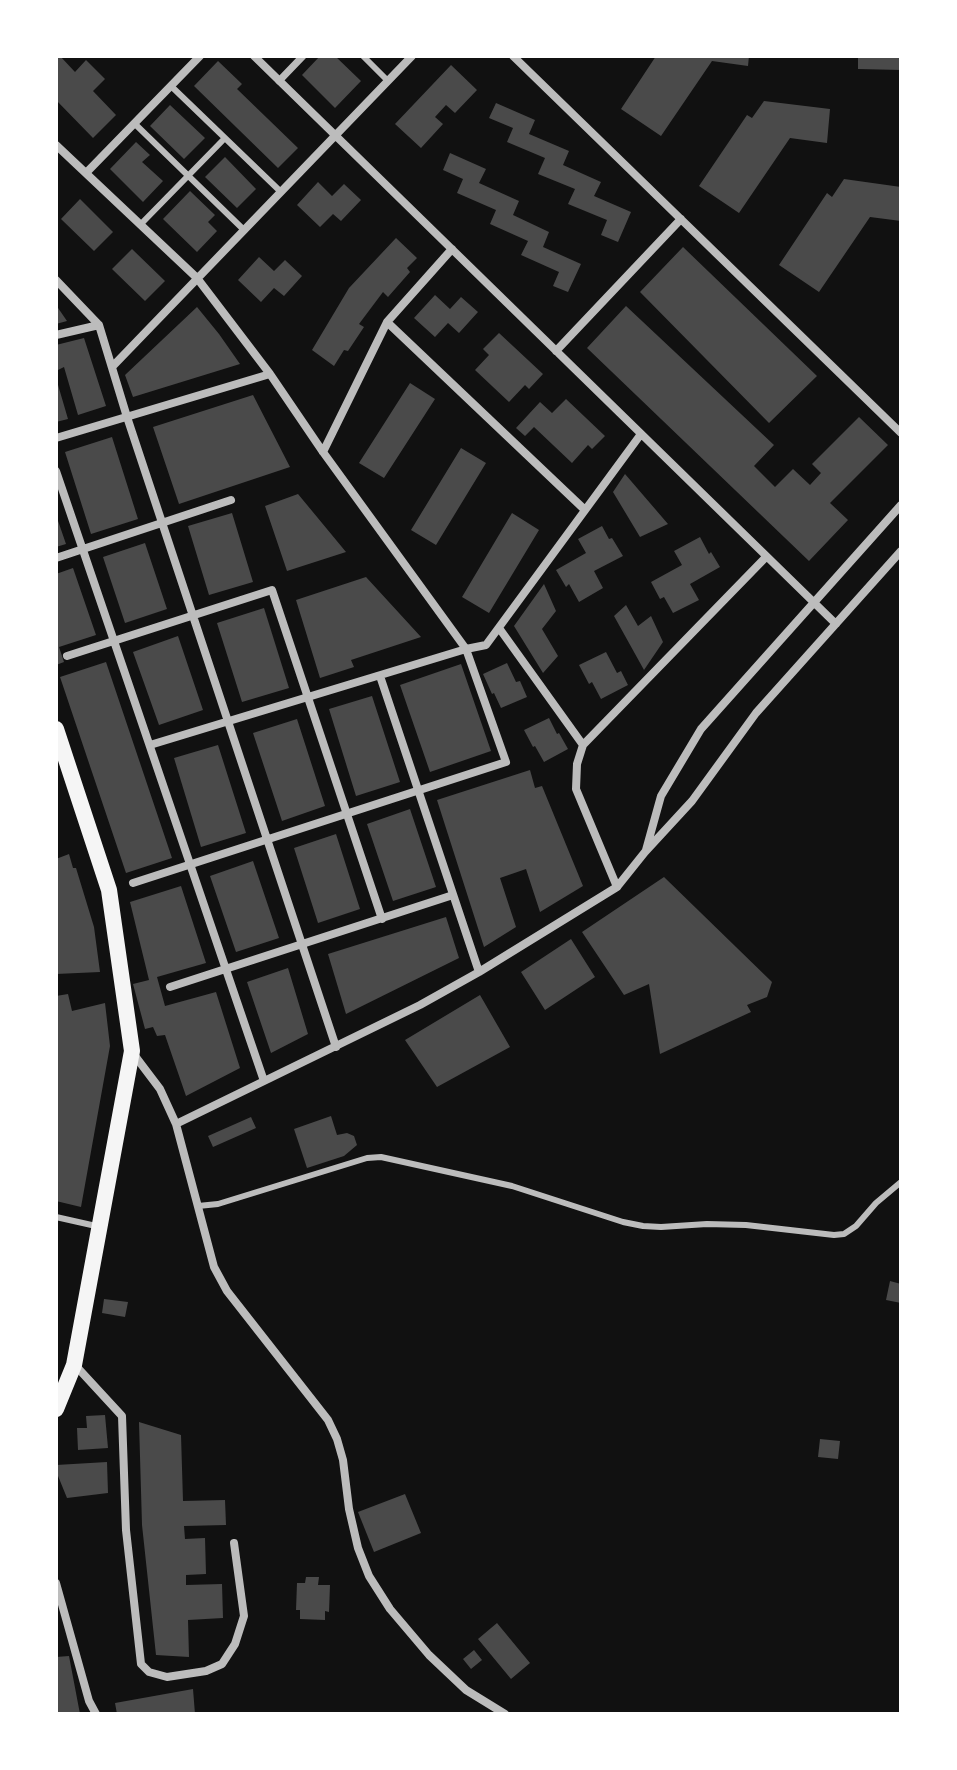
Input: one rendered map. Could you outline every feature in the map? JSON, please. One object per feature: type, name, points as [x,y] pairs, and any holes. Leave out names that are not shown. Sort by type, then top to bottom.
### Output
[{"type":"main road","points":[[56,729],[109,890],[132,1051],[74,1365],[56,1409]]},
{"type":"street","points":[[86,173],[200,56]]},
{"type":"street","points":[[254,56],[836,624]]},
{"type":"street","points":[[279,81],[303,56]]},
{"type":"street","points":[[112,367],[412,56]]},
{"type":"street","points":[[513,56],[901,433]]},
{"type":"street","points":[[56,145],[197,278],[270,374],[466,649],[506,762],[133,883]]},
{"type":"street","points":[[556,351],[681,219]]},
{"type":"street","points":[[323,452],[387,322],[452,249]]},
{"type":"street","points":[[57,281],[99,325],[336,1047]]},
{"type":"street","points":[[387,322],[585,510]]},
{"type":"street","points":[[56,335],[99,325]]},
{"type":"street","points":[[56,438],[270,374]]},
{"type":"street","points":[[150,745],[486,645],[641,434]]},
{"type":"street","points":[[56,471],[264,1081]]},
{"type":"street","points":[[56,558],[231,500]]},
{"type":"street","points":[[645,852],[661,796],[701,729],[901,505]]},
{"type":"street","points":[[176,1124],[420,1005],[617,887],[692,801],[756,713],[901,551]]},
{"type":"street","points":[[617,887],[576,789],[577,764],[583,745],[766,557]]},
{"type":"street","points":[[67,656],[272,590],[382,919]]},
{"type":"street","points":[[499,628],[583,745]]},
{"type":"street","points":[[380,676],[479,972]]},
{"type":"street","points":[[170,987],[453,895]]},
{"type":"street","points":[[132,1051],[160,1089],[176,1124],[214,1267],[227,1291],[295,1375],[333,1429],[343,1460],[355,1535],[369,1576],[390,1609],[429,1655],[466,1690],[505,1714]]},
{"type":"street","points":[[74,1365],[122,1416],[126,1530],[141,1664],[149,1672],[167,1677],[206,1671],[222,1664],[235,1644],[244,1616],[234,1543]]},
{"type":"street","points":[[56,1583],[89,1701],[96,1714]]},
{"type":"lane","points":[[363,56],[388,81]]},
{"type":"lane","points":[[171,86],[281,192]]},
{"type":"lane","points":[[134,123],[244,230]]},
{"type":"lane","points":[[140,225],[225,138]]},
{"type":"lane","points":[[198,1206],[218,1204],[367,1158],[381,1157],[512,1186],[643,1226],[746,1225],[834,1235],[844,1234],[856,1226],[876,1203],[901,1182]]},
{"type":"lane","points":[[56,1217],[100,1227]]},
{"type":"building","points":[[56,56],[60,56],[75,72],[86,60],[105,79],[93,91],[116,115],[93,138],[56,100]]},
{"type":"building","points":[[320,56],[335,56],[361,81],[335,108],[302,75]]},
{"type":"building","points":[[656,56],[749,56],[748,66],[712,61],[661,136],[621,109]]},
{"type":"building","points":[[858,56],[901,56],[901,70],[858,69]]},
{"type":"building","points":[[218,61],[242,84],[237,89],[298,148],[278,168],[194,86]]},
{"type":"building","points":[[451,65],[477,90],[455,113],[446,105],[435,117],[443,124],[421,148],[395,124]]},
{"type":"building","points":[[764,101],[830,109],[827,143],[790,138],[739,213],[699,186],[747,115],[752,118]]},
{"type":"building","points":[[496,103],[535,120],[529,134],[569,151],[563,165],[601,182],[594,196],[631,212],[618,242],[601,235],[607,220],[568,204],[575,189],[538,174],[545,158],[507,142],[513,128],[489,118]]},
{"type":"building","points":[[170,105],[205,138],[184,159],[150,126]]},
{"type":"building","points":[[136,142],[150,155],[142,162],[163,181],[143,202],[110,169]]},
{"type":"building","points":[[450,153],[486,169],[479,183],[519,201],[513,215],[549,232],[543,247],[581,264],[568,292],[553,286],[559,272],[521,255],[528,241],[490,224],[496,210],[457,193],[463,179],[443,170]]},
{"type":"building","points":[[225,157],[256,189],[237,208],[205,177]]},
{"type":"building","points":[[844,179],[901,187],[901,221],[870,217],[819,292],[779,265],[827,193],[832,197]]},
{"type":"building","points":[[318,182],[332,196],[344,184],[361,200],[341,221],[333,214],[320,227],[297,205]]},
{"type":"building","points":[[190,191],[215,215],[208,222],[217,231],[197,252],[163,219]]},
{"type":"building","points":[[80,199],[113,232],[94,251],[61,219]]},
{"type":"building","points":[[396,238],[417,258],[407,268],[410,272],[388,297],[383,292],[359,324],[364,327],[334,366],[312,350],[349,288]]},
{"type":"building","points":[[683,247],[817,376],[769,423],[640,292]]},
{"type":"building","points":[[132,249],[165,281],[145,301],[112,269]]},
{"type":"building","points":[[259,257],[274,271],[285,260],[302,276],[284,296],[274,288],[261,302],[238,280]]},
{"type":"building","points":[[435,295],[450,309],[461,297],[478,312],[459,333],[448,323],[435,337],[414,318]]},
{"type":"building","points":[[56,305],[67,321],[56,324]]},
{"type":"building","points":[[626,306],[774,445],[754,466],[775,487],[793,469],[810,485],[821,473],[812,464],[859,417],[888,445],[830,503],[848,520],[809,561],[587,348]]},
{"type":"building","points":[[197,307],[240,364],[133,397],[125,375]]},
{"type":"building","points":[[499,333],[543,374],[529,389],[525,385],[509,402],[475,370],[489,355],[483,349]]},
{"type":"building","points":[[84,338],[106,406],[78,415],[64,367],[56,371],[56,345]]},
{"type":"building","points":[[56,378],[68,419],[56,422]]},
{"type":"building","points":[[410,383],[435,399],[384,478],[359,463]]},
{"type":"building","points":[[253,395],[290,467],[179,504],[153,427]]},
{"type":"building","points":[[566,399],[605,436],[592,449],[588,445],[572,463],[534,427],[525,436],[516,428],[540,402],[552,413]]},
{"type":"building","points":[[112,437],[138,519],[91,534],[65,452]]},
{"type":"building","points":[[461,448],[486,463],[436,545],[411,530]]},
{"type":"building","points":[[625,474],[668,524],[640,537],[613,492]]},
{"type":"building","points":[[298,494],[346,552],[287,571],[265,506]]},
{"type":"building","points":[[232,513],[253,582],[209,595],[188,526]]},
{"type":"building","points":[[512,513],[539,530],[489,613],[462,597]]},
{"type":"building","points":[[56,515],[66,544],[56,547]]},
{"type":"building","points":[[602,526],[623,556],[594,571],[603,588],[579,602],[556,570],[586,553],[578,539]]},
{"type":"building","points":[[700,537],[720,567],[690,584],[699,600],[673,613],[664,597],[660,599],[651,582],[682,565],[674,551]]},
{"type":"building","points":[[145,543],[167,609],[125,623],[103,557]]},
{"type":"building","points":[[73,568],[96,635],[59,647],[64,662],[56,665],[56,574]]},
{"type":"building","points":[[366,577],[421,637],[351,660],[354,667],[320,678],[296,600]]},
{"type":"building","points":[[544,584],[556,611],[542,629],[558,656],[543,673],[514,626]]},
{"type":"building","points":[[626,605],[638,626],[651,616],[663,642],[644,670],[614,616]]},
{"type":"building","points":[[264,608],[289,688],[242,702],[217,623]]},
{"type":"building","points":[[178,636],[203,710],[159,725],[133,652]]},
{"type":"building","points":[[606,652],[617,673],[621,671],[628,685],[601,699],[579,665]]},
{"type":"building","points":[[106,662],[172,858],[126,873],[60,677]]},
{"type":"building","points":[[507,663],[527,697],[501,708],[483,674]]},
{"type":"building","points":[[461,664],[491,751],[430,772],[400,685]]},
{"type":"building","points":[[372,696],[400,782],[356,796],[329,709]]},
{"type":"building","points":[[549,718],[568,749],[544,762],[524,730]]},
{"type":"building","points":[[297,719],[325,806],[282,821],[253,733]]},
{"type":"building","points":[[218,745],[246,833],[201,847],[174,758]]},
{"type":"building","points":[[530,770],[535,788],[542,786],[583,886],[540,912],[526,869],[500,878],[516,927],[484,947],[437,800]]},
{"type":"building","points":[[410,809],[436,887],[393,901],[367,824]]},
{"type":"building","points":[[336,834],[360,909],[318,923],[294,848]]},
{"type":"building","points":[[69,854],[94,927],[100,972],[56,974],[56,859]]},
{"type":"building","points":[[253,861],[279,938],[236,952],[210,876]]},
{"type":"building","points":[[664,877],[772,982],[767,997],[747,1005],[751,1012],[660,1054],[649,984],[624,995],[582,932]]},
{"type":"building","points":[[181,886],[206,963],[157,977],[165,1006],[216,992],[240,1068],[186,1096],[165,1035],[157,1036],[153,1027],[145,1029],[133,984],[149,980],[130,902]]},
{"type":"building","points":[[446,917],[459,958],[346,1014],[328,954]]},
{"type":"building","points":[[571,939],[595,977],[545,1010],[521,972]]},
{"type":"building","points":[[288,968],[308,1034],[271,1053],[247,982]]},
{"type":"building","points":[[68,994],[72,1011],[105,1003],[110,1046],[81,1207],[56,1201],[56,996]]},
{"type":"building","points":[[480,995],[510,1047],[437,1087],[405,1040]]},
{"type":"building","points":[[331,1116],[337,1135],[347,1133],[354,1136],[357,1145],[344,1156],[307,1168],[294,1129]]},
{"type":"building","points":[[251,1117],[256,1128],[213,1147],[208,1136]]},
{"type":"building","points":[[890,1281],[901,1284],[901,1303],[886,1300]]},
{"type":"building","points":[[104,1299],[128,1302],[125,1317],[102,1313]]},
{"type":"building","points":[[105,1415],[108,1448],[78,1450],[77,1428],[87,1428],[86,1416]]},
{"type":"building","points":[[139,1422],[181,1435],[183,1501],[225,1500],[226,1525],[184,1526],[185,1539],[205,1538],[206,1574],[186,1575],[186,1585],[222,1584],[223,1618],[188,1620],[189,1657],[156,1655],[142,1525]]},
{"type":"building","points":[[820,1439],[840,1441],[838,1459],[818,1457]]},
{"type":"building","points":[[107,1462],[108,1493],[67,1498],[56,1465]]},
{"type":"building","points":[[405,1494],[421,1533],[374,1552],[358,1512]]},
{"type":"building","points":[[306,1577],[319,1577],[318,1585],[330,1585],[329,1612],[325,1611],[325,1620],[300,1619],[300,1610],[296,1610],[297,1583],[305,1583]]},
{"type":"building","points":[[497,1623],[530,1663],[511,1679],[478,1639]]},
{"type":"building","points":[[474,1650],[482,1660],[471,1669],[463,1659]]},
{"type":"building","points":[[69,1656],[80,1714],[56,1714],[56,1657]]},
{"type":"building","points":[[193,1689],[195,1714],[117,1714],[115,1703]]}]
